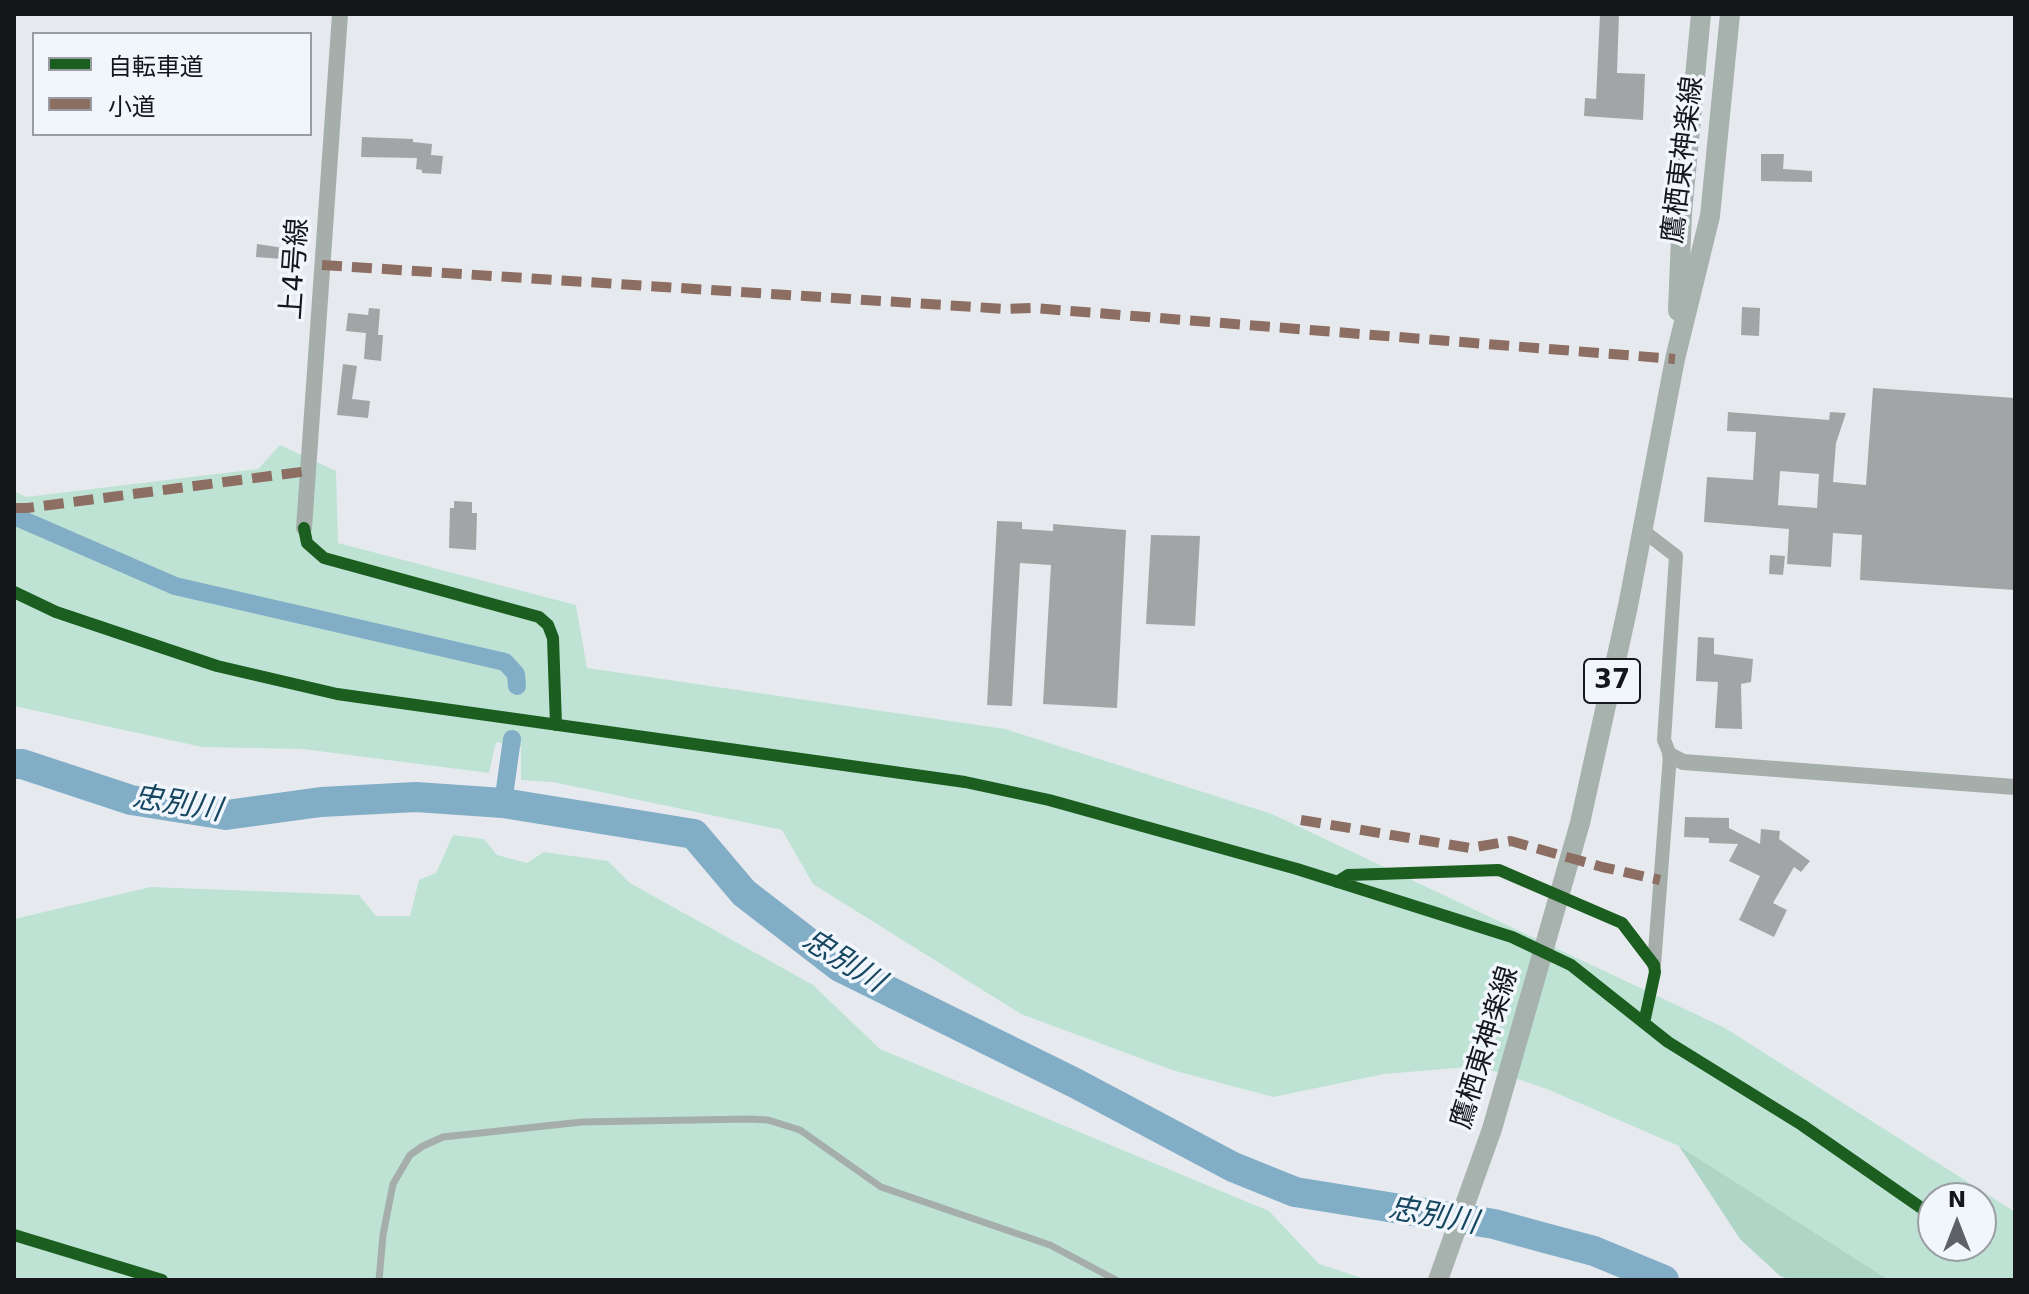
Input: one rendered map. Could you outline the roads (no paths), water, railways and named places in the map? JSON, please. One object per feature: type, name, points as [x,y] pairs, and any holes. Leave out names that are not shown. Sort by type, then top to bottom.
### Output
[{"type":"main road","name":"鷹栖東神楽線","points":[[1675,359],[1682,213],[1701,14]]},
{"type":"main road","name":"鷹栖東神楽線","points":[[1438,1280],[1492,1129],[1580,823],[1675,359],[1710,216],[1730,14]]},
{"type":"street","name":"上4号線","points":[[304,528],[340,14]]},
{"type":"street","points":[[1642,530],[1676,556],[1664,740],[1670,755],[1654,965]]},
{"type":"street","points":[[1670,755],[1683,762],[2015,787]]},
{"type":"lane","points":[[379,1280],[383,1235],[393,1184],[410,1155],[443,1137],[582,1122],[749,1119],[768,1120],[800,1130],[881,1187],[1050,1245],[1116,1280]]},
{"type":"waterway","points":[[14,516],[175,586],[505,662],[516,674],[517,686]]},
{"type":"waterway","points":[[503,803],[512,739]]},
{"type":"waterway","name":"忠別川","points":[[14,764],[131,800],[226,815],[321,802],[416,797],[503,803],[694,834],[744,893],[840,967],[1075,1083],[1233,1167],[1295,1192],[1494,1224],[1594,1251],[1664,1280]]}]
